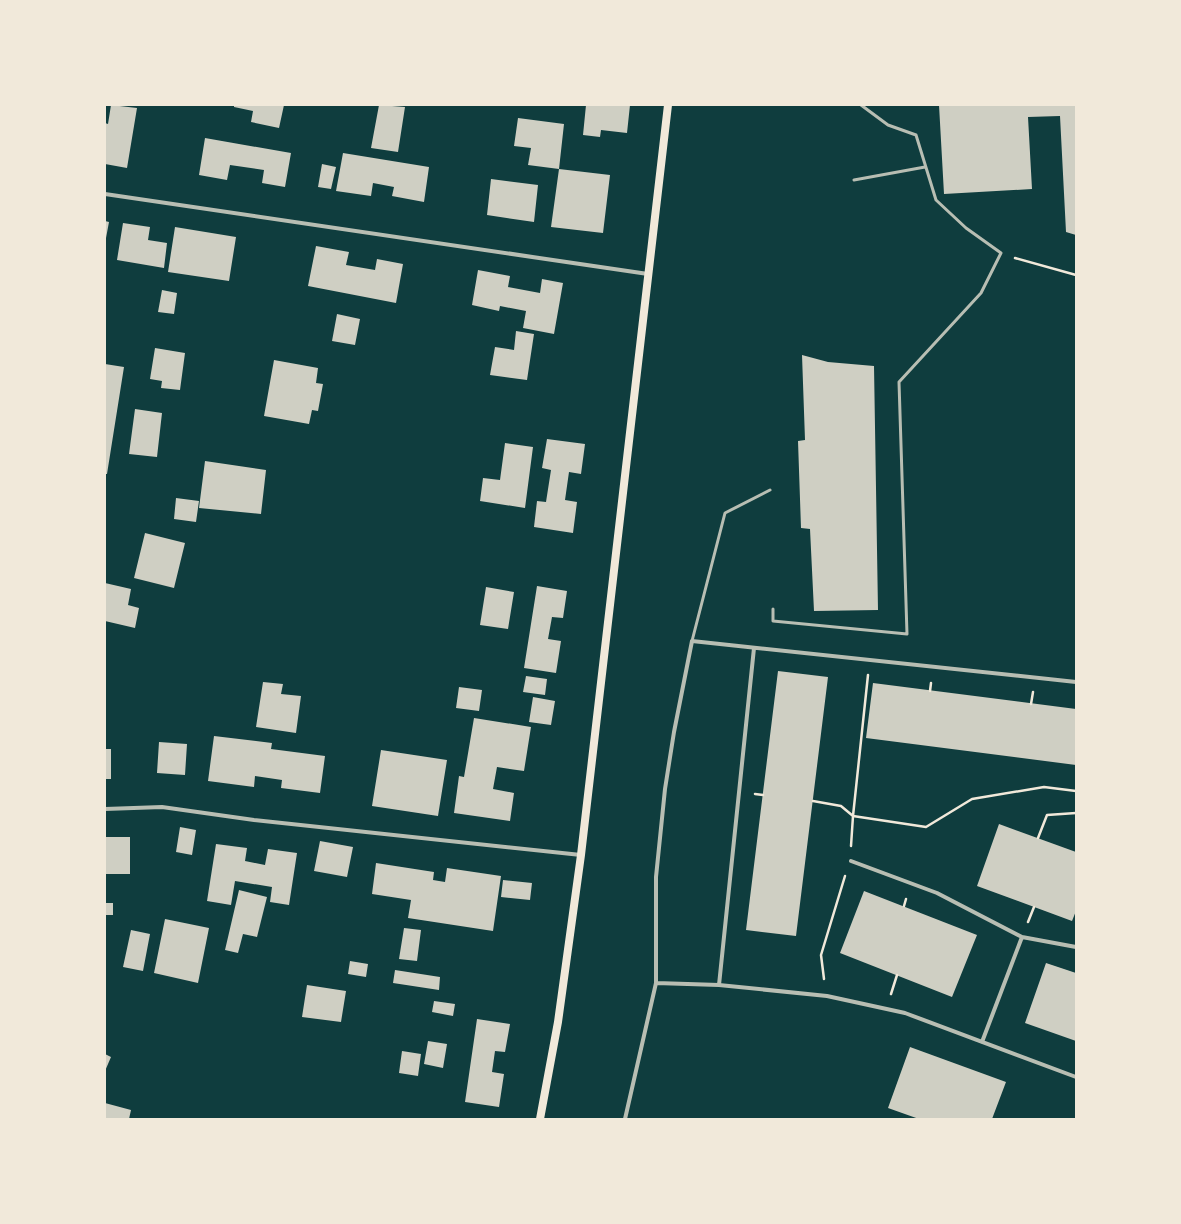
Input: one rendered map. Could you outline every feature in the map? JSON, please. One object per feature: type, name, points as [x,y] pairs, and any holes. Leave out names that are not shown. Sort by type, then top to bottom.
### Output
[{"type":"main road","points":[[540,1119],[558,1022],[581,855],[668,105]]},
{"type":"street","points":[[105,194],[648,274]]},
{"type":"street","points":[[626,1119],[656,983],[656,877],[663,803],[674,732],[692,641],[1076,682]]},
{"type":"street","points":[[719,985],[754,648]]},
{"type":"street","points":[[105,809],[162,807],[254,820],[581,855]]},
{"type":"street","points":[[851,860],[937,894],[1022,937],[1076,947]]},
{"type":"street","points":[[982,1042],[1022,937]]},
{"type":"street","points":[[656,983],[719,985],[827,996],[905,1012],[1076,1077]]},
{"type":"lane","points":[[773,609],[773,622],[907,634],[899,382],[982,293],[1001,253],[966,228],[936,200],[916,135],[888,125],[861,105]]},
{"type":"lane","points":[[854,180],[925,168]]},
{"type":"lane","points":[[692,641],[725,513],[770,490]]},
{"type":"path","points":[[1001,253],[1076,275]]},
{"type":"path","points":[[827,996],[821,955],[830,920],[851,860],[853,816],[870,660]]},
{"type":"path","points":[[813,801],[841,806],[853,816],[926,826],[972,799],[1044,787],[1076,791]]},
{"type":"path","points":[[1038,838],[1047,815],[1076,813]]},
{"type":"building","points":[[111,105],[137,108],[127,168],[105,164],[105,123],[108,124]]},
{"type":"building","points":[[234,105],[284,105],[279,128],[251,122],[253,111],[234,107]]},
{"type":"building","points":[[379,105],[405,107],[398,152],[371,148]]},
{"type":"building","points":[[586,105],[630,105],[627,133],[601,130],[600,137],[583,135]]},
{"type":"building","points":[[939,105],[1076,105],[1076,235],[1066,232],[1060,116],[1028,117],[1032,189],[944,194]]},
{"type":"building","points":[[518,118],[564,124],[559,169],[528,165],[531,148],[514,146]]},
{"type":"building","points":[[205,138],[291,153],[285,187],[262,183],[264,170],[230,165],[227,180],[199,175]]},
{"type":"building","points":[[343,153],[429,167],[424,202],[392,196],[394,187],[373,183],[371,196],[336,191]]},
{"type":"building","points":[[322,164],[336,167],[331,189],[318,187]]},
{"type":"building","points":[[559,169],[610,175],[603,233],[551,227]]},
{"type":"building","points":[[491,179],[538,185],[534,222],[487,215]]},
{"type":"building","points":[[105,221],[109,222],[106,238],[105,238]]},
{"type":"building","points":[[123,223],[150,227],[148,240],[167,243],[164,268],[117,260]]},
{"type":"building","points":[[175,227],[236,237],[229,281],[168,272]]},
{"type":"building","points":[[316,246],[349,252],[346,265],[375,270],[377,259],[403,264],[396,303],[308,286]]},
{"type":"building","points":[[478,270],[510,276],[508,287],[540,293],[542,279],[563,283],[554,334],[523,328],[526,311],[500,306],[499,311],[472,305]]},
{"type":"building","points":[[162,290],[177,293],[174,314],[158,312]]},
{"type":"building","points":[[337,314],[360,319],[355,345],[332,341]]},
{"type":"building","points":[[516,331],[534,334],[527,380],[490,375],[495,347],[514,350]]},
{"type":"building","points":[[155,348],[185,353],[180,390],[161,388],[162,381],[150,379]]},
{"type":"building","points":[[802,355],[828,362],[874,366],[878,610],[814,611],[810,529],[801,528],[798,441],[805,440]]},
{"type":"building","points":[[274,360],[318,368],[316,383],[323,384],[318,411],[312,410],[309,424],[264,416]]},
{"type":"building","points":[[105,364],[124,367],[107,474],[105,474]]},
{"type":"building","points":[[135,409],[162,413],[157,457],[129,454]]},
{"type":"building","points":[[547,439],[585,444],[581,474],[569,472],[565,500],[577,502],[573,533],[534,527],[537,501],[546,502],[551,470],[542,468]]},
{"type":"building","points":[[505,443],[533,447],[525,508],[480,501],[483,478],[500,480]]},
{"type":"building","points":[[205,461],[266,470],[261,514],[199,508]]},
{"type":"building","points":[[176,498],[199,501],[196,522],[174,519]]},
{"type":"building","points":[[145,533],[185,543],[174,588],[134,578]]},
{"type":"building","points":[[105,583],[131,589],[128,605],[139,608],[135,628],[105,621]]},
{"type":"building","points":[[537,586],[567,591],[563,618],[552,617],[548,639],[561,641],[556,673],[524,668]]},
{"type":"building","points":[[486,587],[514,592],[508,629],[480,625]]},
{"type":"building","points":[[778,671],[828,677],[796,936],[746,930]]},
{"type":"building","points":[[526,676],[547,679],[545,695],[523,692]]},
{"type":"building","points":[[263,682],[283,684],[281,694],[301,696],[296,733],[256,727]]},
{"type":"building","points":[[873,683],[1076,709],[1076,765],[866,738]]},
{"type":"building","points":[[459,687],[482,690],[479,711],[456,708]]},
{"type":"building","points":[[533,697],[555,701],[551,725],[529,722]]},
{"type":"building","points":[[474,718],[531,727],[524,771],[497,767],[493,789],[514,793],[510,821],[454,813],[459,776],[464,777]]},
{"type":"building","points":[[214,736],[272,743],[271,749],[325,756],[320,793],[281,788],[282,780],[255,776],[254,787],[208,781]]},
{"type":"building","points":[[159,742],[187,744],[185,775],[157,773]]},
{"type":"building","points":[[105,749],[111,749],[111,779],[105,779]]},
{"type":"building","points":[[381,750],[447,760],[438,816],[372,806]]},
{"type":"building","points":[[999,824],[1076,852],[1076,911],[1072,921],[977,886]]},
{"type":"building","points":[[180,827],[196,830],[192,855],[176,852]]},
{"type":"building","points":[[105,837],[130,837],[130,874],[105,874]]},
{"type":"building","points":[[320,841],[353,847],[347,877],[314,871]]},
{"type":"building","points":[[216,844],[247,848],[245,861],[265,865],[268,849],[297,853],[289,905],[270,902],[272,887],[235,881],[231,905],[207,901]]},
{"type":"building","points":[[376,863],[434,872],[433,880],[445,882],[447,868],[501,876],[493,931],[408,918],[411,900],[372,894]]},
{"type":"building","points":[[503,880],[532,883],[530,900],[501,897]]},
{"type":"building","points":[[239,890],[267,897],[257,937],[243,934],[238,953],[225,950]]},
{"type":"building","points":[[864,891],[977,935],[952,997],[840,953]]},
{"type":"building","points":[[105,903],[113,903],[113,915],[105,915]]},
{"type":"building","points":[[165,919],[209,928],[198,983],[154,973]]},
{"type":"building","points":[[404,928],[421,930],[417,961],[399,959]]},
{"type":"building","points":[[131,930],[150,934],[143,971],[123,967]]},
{"type":"building","points":[[350,961],[368,964],[366,977],[348,974]]},
{"type":"building","points":[[1046,963],[1076,973],[1076,1041],[1025,1023]]},
{"type":"building","points":[[395,970],[440,977],[439,990],[393,983]]},
{"type":"building","points":[[307,985],[346,991],[341,1022],[302,1017]]},
{"type":"building","points":[[434,1001],[455,1004],[453,1016],[432,1012]]},
{"type":"building","points":[[477,1019],[510,1024],[505,1052],[495,1051],[492,1072],[504,1074],[499,1107],[465,1102]]},
{"type":"building","points":[[428,1041],[447,1044],[443,1068],[424,1064]]},
{"type":"building","points":[[910,1047],[1006,1082],[992,1119],[919,1119],[888,1108]]},
{"type":"building","points":[[402,1051],[421,1054],[418,1076],[399,1073]]},
{"type":"building","points":[[105,1054],[111,1057],[105,1071]]},
{"type":"building","points":[[105,1103],[131,1110],[129,1119],[105,1119]]}]
